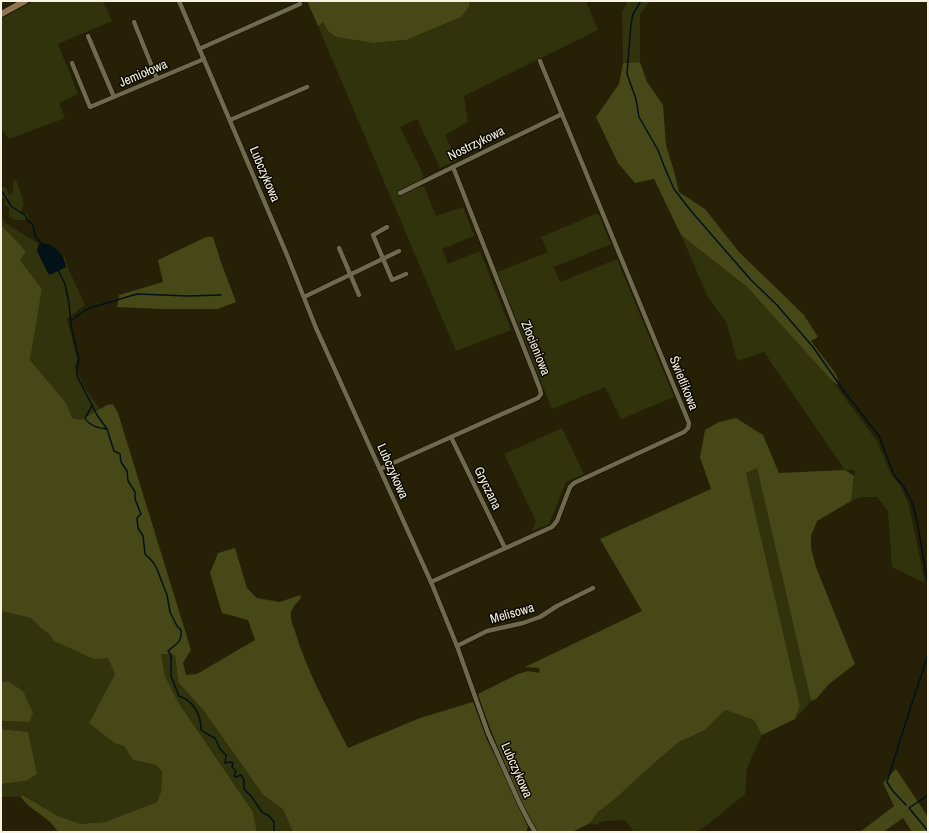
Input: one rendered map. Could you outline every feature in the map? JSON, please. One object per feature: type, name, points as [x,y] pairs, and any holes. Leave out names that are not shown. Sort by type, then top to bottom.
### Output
[{"type":"street","points":[[1,14],[25,1]]},
{"type":"street","name":"Lubczykowa","points":[[179,1],[316,328],[431,582],[488,733],[519,802],[535,832]]},
{"type":"street","points":[[200,49],[300,4]]},
{"type":"street","points":[[134,22],[157,79]]},
{"type":"street","points":[[88,36],[114,97]]},
{"type":"street","name":"Jemiołowa","points":[[72,63],[90,107],[204,59]]},
{"type":"street","name":"Świetlikowa","points":[[431,582],[552,527],[557,521],[570,487],[574,483],[684,432],[688,428],[689,423],[540,61]]},
{"type":"street","points":[[230,120],[306,87]]},
{"type":"street","name":"Nostrzykowa","points":[[400,193],[562,114]]},
{"type":"street","name":"Złocieniowa","points":[[380,469],[538,398],[540,394],[540,389],[453,167]]},
{"type":"street","points":[[387,227],[373,235],[392,280],[406,274]]},
{"type":"street","points":[[339,248],[359,295]]},
{"type":"street","points":[[304,297],[399,251]]},
{"type":"street","name":"Gryczana","points":[[451,437],[505,548]]},
{"type":"street","name":"Melisowa","points":[[456,646],[487,632],[540,617],[557,606],[593,588]]},
{"type":"green space","points":[[34,1],[103,1],[112,21],[58,44],[78,94],[59,103],[65,118],[9,139],[1,129],[1,19]]},
{"type":"green space","points":[[470,1],[586,1],[598,30],[464,96],[468,122],[445,135],[457,160],[440,168],[417,119],[400,127],[424,176],[413,189],[424,186],[436,216],[463,207],[474,236],[442,249],[448,264],[480,251],[511,330],[456,351],[318,26],[323,22],[328,31],[336,37],[373,43],[406,40],[461,17],[469,7]]},
{"type":"green space","points":[[628,1],[650,1],[640,14],[640,62],[623,63],[622,12]]},
{"type":"green space","points":[[16,179],[24,203],[21,212],[28,214],[29,218],[24,220],[16,220],[9,217],[9,208],[4,204],[5,199],[1,197],[1,187],[6,187],[9,195],[13,192],[13,181]]},
{"type":"green space","points":[[598,213],[611,244],[554,267],[560,282],[617,259],[674,397],[621,419],[605,387],[552,409],[497,272],[548,252],[541,237]]},
{"type":"green space","points":[[1,217],[5,223],[39,244],[37,251],[48,273],[65,263],[63,257],[65,257],[67,266],[85,305],[67,319],[77,359],[75,367],[84,387],[100,409],[81,420],[71,418],[66,403],[30,360],[42,289],[20,260],[26,251],[1,225]]},
{"type":"green space","points":[[681,235],[747,287],[833,382],[877,441],[890,472],[900,486],[909,505],[925,583],[892,567],[888,511],[877,497],[862,497],[851,501],[855,470],[845,470],[764,352],[737,361],[727,324],[708,297]]},
{"type":"green space","points":[[562,428],[584,474],[566,482],[549,524],[532,531],[536,521],[504,454]]},
{"type":"green space","points":[[757,468],[811,701],[795,719],[800,706],[746,473]]},
{"type":"green space","points":[[1,611],[31,618],[48,633],[54,641],[108,658],[115,674],[89,723],[114,743],[124,746],[133,760],[156,765],[162,771],[161,792],[157,802],[105,822],[81,824],[58,816],[24,796],[1,797],[1,784],[26,781],[28,732],[1,729],[1,721],[29,722],[7,681],[1,682]]},
{"type":"green space","points":[[161,654],[175,655],[178,682],[204,711],[263,795],[283,809],[293,832],[257,832],[253,812],[178,702],[165,676]]},
{"type":"green space","points":[[725,710],[754,720],[762,735],[747,768],[745,794],[707,825],[695,832],[634,832],[625,820],[603,821],[596,825],[590,823],[598,812],[615,799],[679,742],[705,730]]},
{"type":"shaded area","points":[[307,1],[470,1],[469,7],[461,17],[406,40],[373,43],[336,37],[328,31],[323,22],[318,26]]},
{"type":"shaded area","points":[[640,62],[647,82],[663,105],[666,145],[679,192],[705,209],[739,252],[804,315],[818,337],[811,341],[836,374],[840,386],[833,382],[747,287],[681,235],[654,179],[635,183],[618,163],[596,117],[619,84],[623,63]]},
{"type":"shaded area","points":[[1,225],[26,251],[20,260],[42,289],[30,360],[66,403],[72,418],[81,420],[107,405],[113,404],[118,413],[191,650],[183,663],[186,675],[197,674],[255,640],[248,620],[222,613],[210,573],[218,553],[235,548],[247,588],[257,598],[280,602],[300,595],[301,598],[292,611],[292,623],[311,674],[348,748],[420,718],[473,702],[487,740],[502,769],[528,827],[526,832],[293,832],[283,809],[263,795],[204,711],[178,682],[175,655],[161,654],[165,676],[178,702],[253,812],[257,832],[58,832],[48,821],[23,800],[20,796],[24,796],[58,816],[81,824],[105,822],[157,802],[161,792],[162,771],[156,765],[133,760],[124,746],[114,743],[89,723],[115,674],[108,658],[94,659],[54,641],[48,633],[31,618],[1,611]]},
{"type":"shaded area","points":[[206,237],[213,237],[236,302],[218,309],[117,307],[119,295],[163,282],[158,260]]},
{"type":"shaded area","points":[[42,243],[51,245],[58,250],[65,262],[66,267],[50,275],[48,273],[37,251],[39,244]]},
{"type":"shaded area","points":[[736,418],[763,435],[779,473],[845,470],[854,476],[851,501],[817,521],[811,536],[811,548],[816,567],[855,664],[829,684],[816,699],[811,701],[757,468],[746,473],[800,706],[795,719],[762,735],[754,720],[725,710],[705,730],[679,742],[615,799],[598,812],[590,823],[572,832],[538,832],[524,809],[517,793],[491,731],[478,694],[518,674],[528,671],[540,673],[539,668],[525,667],[642,611],[600,539],[711,489],[700,457],[705,430],[719,422]]},
{"type":"shaded area","points":[[7,681],[23,691],[33,713],[29,722],[1,721],[1,682]]},
{"type":"shaded area","points":[[1,729],[28,732],[37,774],[26,781],[1,784]]},
{"type":"shaded area","points":[[896,769],[928,817],[928,832],[912,832],[903,818],[883,832],[860,832],[894,806],[883,783]]},
{"type":"waterway","points":[[641,1],[633,14],[631,24],[627,74],[636,99],[639,117],[658,150],[674,189],[691,211],[751,280],[777,305],[813,347],[846,394],[879,436],[894,475],[904,487],[912,502],[917,521],[928,584]]},
{"type":"waterway","points":[[1,190],[11,206],[26,216],[27,220],[33,225],[35,236],[43,245]]},
{"type":"waterway","points":[[58,270],[65,284],[69,303],[71,326],[79,359],[77,376],[97,415],[107,429],[114,451],[120,454],[121,462],[127,471],[128,481],[135,492],[135,499],[141,514],[137,518],[138,528],[143,536],[145,554],[153,562],[157,569],[167,595],[170,612],[177,626],[181,630],[181,638],[178,643],[168,651],[171,655],[171,676],[179,696],[189,701],[196,709],[200,719],[201,730],[215,738],[220,749],[226,755],[225,763],[233,763],[232,767],[236,771],[234,776],[236,777],[241,775],[244,780],[244,789],[262,812],[269,816],[274,822],[274,832]]},
{"type":"waterway","points":[[72,320],[90,308],[137,294],[188,296],[221,295]]},
{"type":"waterway","points":[[92,406],[85,418],[94,426],[107,429]]},
{"type":"waterway","points":[[906,805],[892,790],[887,782],[928,655]]},
{"type":"waterway","points":[[928,795],[909,808],[928,831]]}]
